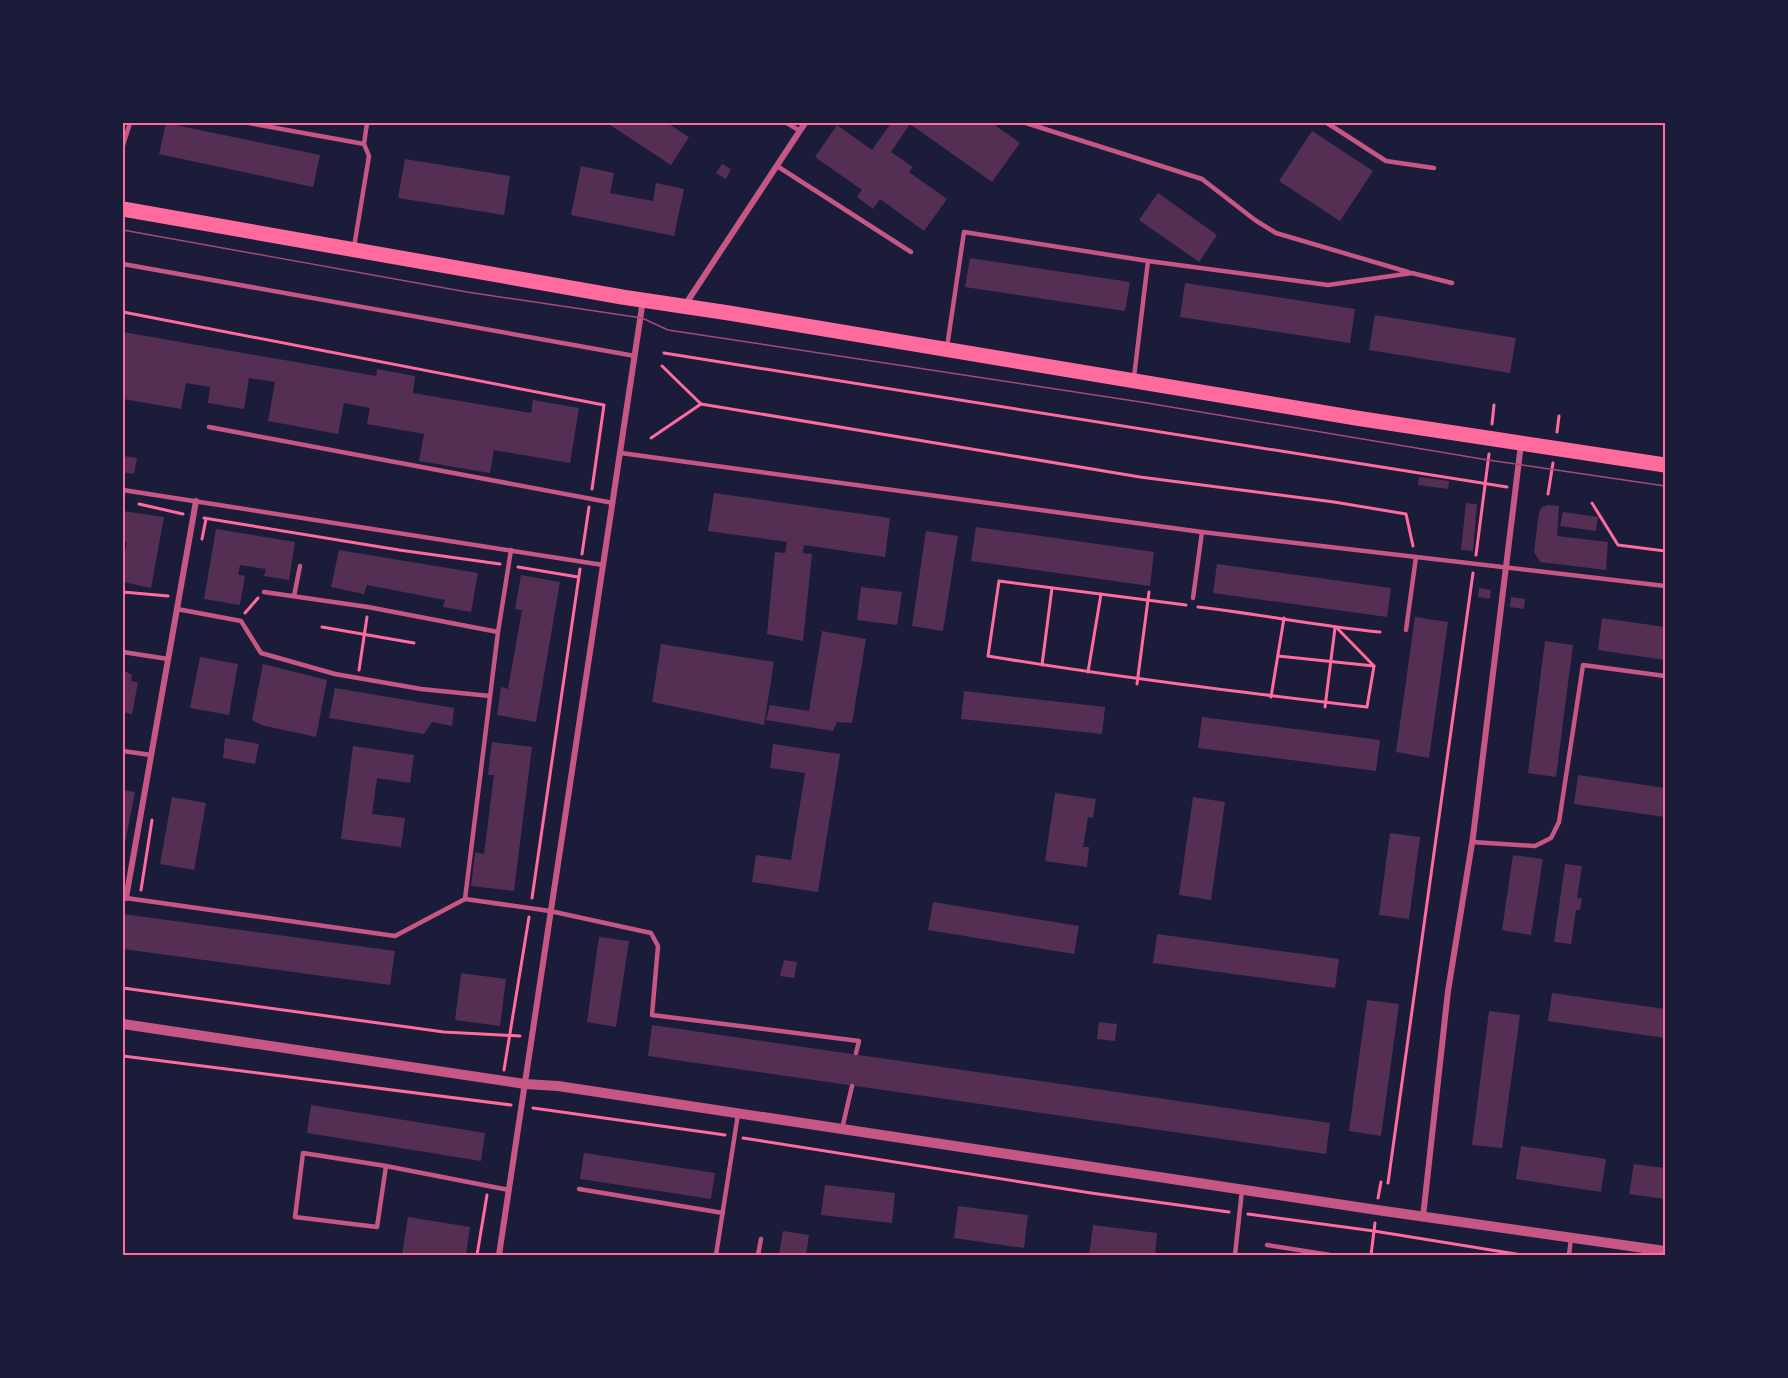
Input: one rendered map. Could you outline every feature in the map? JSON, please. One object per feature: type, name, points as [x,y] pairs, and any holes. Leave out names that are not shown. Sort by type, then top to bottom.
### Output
[{"type":"main road","points":[[123,209],[644,300],[1356,418],[1665,465]]},
{"type":"street","points":[[685,306],[805,123]]},
{"type":"street","points":[[499,1255],[644,300]]},
{"type":"street","points":[[1423,1217],[1448,992],[1472,842],[1521,442]]},
{"type":"street","points":[[125,897],[196,501]]},
{"type":"street","points":[[123,1024],[525,1084],[558,1086],[1423,1217],[1665,1251]]},
{"type":"lane","points":[[123,142],[130,123]]},
{"type":"lane","points":[[249,123],[364,144]]},
{"type":"lane","points":[[354,249],[369,156],[364,144],[367,123]]},
{"type":"lane","points":[[787,123],[800,131]]},
{"type":"lane","points":[[1026,123],[1202,179],[1254,220],[1276,233],[1412,273],[1452,282]]},
{"type":"lane","points":[[1327,123],[1386,161],[1434,168]]},
{"type":"lane","points":[[777,166],[911,252]]},
{"type":"lane","points":[[946,350],[964,232],[1148,261],[1328,285],[1412,273]]},
{"type":"lane","points":[[1134,381],[1148,261]]},
{"type":"lane","points":[[123,264],[635,356]]},
{"type":"lane","points":[[209,427],[613,503]]},
{"type":"lane","points":[[621,453],[1202,532],[1665,586]]},
{"type":"lane","points":[[123,490],[603,565]]},
{"type":"lane","points":[[1193,598],[1202,532]]},
{"type":"lane","points":[[465,899],[498,632],[511,550]]},
{"type":"lane","points":[[1406,630],[1416,557]]},
{"type":"lane","points":[[294,596],[300,566]]},
{"type":"lane","points":[[264,592],[368,607],[498,632]]},
{"type":"lane","points":[[177,609],[241,621],[261,653],[335,674],[421,689],[490,696]]},
{"type":"lane","points":[[123,652],[168,659]]},
{"type":"lane","points":[[1472,842],[1535,846],[1551,838],[1559,822],[1583,665],[1665,676]]},
{"type":"lane","points":[[123,752],[151,755]]},
{"type":"lane","points":[[125,897],[395,936],[465,899],[550,911],[651,933],[658,946],[652,1015],[860,1041],[856,1053]]},
{"type":"lane","points":[[842,1129],[852,1086]]},
{"type":"lane","points":[[716,1255],[738,1114]]},
{"type":"lane","points":[[386,1166],[377,1227],[295,1217],[303,1153],[386,1166],[509,1190]]},
{"type":"lane","points":[[579,1189],[723,1213]]},
{"type":"lane","points":[[1235,1255],[1242,1190]]},
{"type":"lane","points":[[1569,1255],[1571,1238]]},
{"type":"lane","points":[[758,1255],[761,1239]]},
{"type":"lane","points":[[1267,1245],[1330,1255]]},
{"type":"path","points":[[123,312],[604,405],[531,909],[502,1080]]},
{"type":"path","points":[[664,352],[1515,488]]},
{"type":"path","points":[[662,366],[701,404],[1140,477],[1334,502],[1406,514],[1416,557]]},
{"type":"path","points":[[651,438],[701,404]]},
{"type":"path","points":[[1388,1183],[1475,564],[1494,405]]},
{"type":"path","points":[[133,503],[193,516],[578,577]]},
{"type":"path","points":[[1592,504],[1618,544],[1665,551]]},
{"type":"path","points":[[999,581],[988,656],[1325,705],[1367,707],[1374,666]]},
{"type":"path","points":[[1042,665],[1052,588]]},
{"type":"path","points":[[123,592],[179,597]]},
{"type":"path","points":[[241,621],[244,614],[264,592]]},
{"type":"path","points":[[1137,684],[1149,592]]},
{"type":"path","points":[[1088,672],[1101,594]]},
{"type":"path","points":[[358,678],[368,607]]},
{"type":"path","points":[[1272,697],[1284,618]]},
{"type":"path","points":[[322,627],[414,643]]},
{"type":"path","points":[[1325,705],[1336,627],[1374,666]]},
{"type":"path","points":[[1278,656],[1374,666]]},
{"type":"path","points":[[123,988],[444,1032],[531,1037]]},
{"type":"path","points":[[123,1056],[734,1136],[1091,1193],[1374,1231],[1522,1255]]},
{"type":"path","points":[[477,1255],[489,1186]]},
{"type":"building","points":[[166,123],[320,155],[313,187],[159,154]]},
{"type":"building","points":[[607,123],[667,123],[689,137],[671,165]]},
{"type":"building","points":[[891,123],[992,123],[1020,143],[992,182],[910,124],[891,152],[913,167],[909,172],[947,199],[924,231],[880,199],[873,209],[857,197],[862,190],[815,157],[837,125],[872,150]]},
{"type":"building","points":[[1312,131],[1373,171],[1340,221],[1279,181]]},
{"type":"building","points":[[405,159],[510,176],[504,215],[398,198]]},
{"type":"building","points":[[722,164],[731,169],[726,179],[716,173]]},
{"type":"building","points":[[581,166],[614,173],[610,193],[653,201],[656,183],[684,189],[674,236],[571,215]]},
{"type":"building","points":[[1158,193],[1217,235],[1199,262],[1139,220]]},
{"type":"building","points":[[970,258],[1130,282],[1125,311],[965,287]]},
{"type":"building","points":[[1185,283],[1355,309],[1350,343],[1180,317]]},
{"type":"building","points":[[1375,315],[1516,338],[1510,373],[1369,350]]},
{"type":"building","points":[[123,332],[376,376],[377,369],[415,376],[413,393],[531,413],[533,400],[579,408],[570,463],[494,450],[490,473],[419,461],[424,434],[367,424],[370,408],[344,403],[338,434],[268,421],[275,382],[249,378],[244,409],[208,403],[210,387],[186,383],[181,409],[123,399]]},
{"type":"building","points":[[123,456],[137,458],[134,474],[123,472]]},
{"type":"building","points":[[1419,477],[1449,481],[1448,489],[1418,485]]},
{"type":"building","points":[[714,493],[890,518],[885,557],[804,545],[803,553],[812,554],[803,641],[767,634],[775,552],[785,553],[787,542],[708,531]]},
{"type":"building","points":[[1466,503],[1477,504],[1473,551],[1461,550]]},
{"type":"building","points":[[1559,506],[1557,536],[1608,542],[1606,570],[1540,562],[1534,552],[1539,512],[1542,507]]},
{"type":"building","points":[[123,511],[164,517],[151,588],[123,582],[123,560],[127,542],[123,542]]},
{"type":"building","points":[[1563,512],[1598,517],[1596,531],[1560,526]]},
{"type":"building","points":[[976,527],[1154,552],[1150,586],[971,561]]},
{"type":"building","points":[[216,529],[295,542],[289,580],[264,576],[266,569],[240,565],[238,574],[245,576],[240,605],[204,599]]},
{"type":"building","points":[[926,531],[958,536],[943,631],[912,626]]},
{"type":"building","points":[[339,550],[478,573],[471,612],[443,607],[445,600],[367,585],[364,594],[331,587]]},
{"type":"building","points":[[1217,564],[1391,588],[1387,617],[1213,593]]},
{"type":"building","points":[[521,575],[560,582],[536,722],[497,715],[501,687],[508,689],[522,610],[515,609]]},
{"type":"building","points":[[861,587],[902,592],[897,625],[857,620]]},
{"type":"building","points":[[1479,588],[1491,590],[1490,599],[1478,597]]},
{"type":"building","points":[[1511,597],[1525,599],[1524,609],[1510,607]]},
{"type":"building","points":[[1415,617],[1448,622],[1429,758],[1396,752]]},
{"type":"building","points":[[1602,618],[1665,627],[1665,660],[1598,650]]},
{"type":"building","points":[[822,631],[866,639],[852,723],[837,722],[833,731],[766,720],[770,705],[809,711]]},
{"type":"building","points":[[1545,641],[1573,645],[1556,777],[1528,773]]},
{"type":"building","points":[[661,644],[774,662],[764,725],[652,702]]},
{"type":"building","points":[[200,657],[238,664],[229,715],[190,708]]},
{"type":"building","points":[[263,664],[327,680],[316,737],[261,725],[252,720]]},
{"type":"building","points":[[123,670],[132,675],[131,681],[138,682],[132,714],[123,712]]},
{"type":"building","points":[[335,688],[454,708],[452,726],[432,722],[424,734],[329,718]]},
{"type":"building","points":[[964,691],[1105,707],[1102,734],[961,719]]},
{"type":"building","points":[[1202,717],[1380,740],[1376,771],[1198,748]]},
{"type":"building","points":[[225,738],[259,744],[255,764],[223,758]]},
{"type":"building","points":[[492,742],[532,747],[514,891],[471,886],[475,852],[484,854],[494,775],[488,775]]},
{"type":"building","points":[[773,744],[840,754],[818,892],[752,882],[756,855],[791,860],[805,773],[770,768]]},
{"type":"building","points":[[353,746],[414,755],[410,783],[377,778],[372,814],[405,818],[401,847],[341,839]]},
{"type":"building","points":[[1578,775],[1665,788],[1665,817],[1574,804]]},
{"type":"building","points":[[123,790],[135,792],[124,848],[123,848]]},
{"type":"building","points":[[1055,793],[1096,799],[1093,818],[1088,817],[1083,847],[1089,847],[1087,867],[1045,861]]},
{"type":"building","points":[[172,797],[206,803],[194,870],[160,864]]},
{"type":"building","points":[[1193,797],[1225,802],[1211,900],[1179,895]]},
{"type":"building","points":[[1390,833],[1420,837],[1409,919],[1379,915]]},
{"type":"building","points":[[1513,855],[1543,859],[1531,935],[1502,930]]},
{"type":"building","points":[[1565,864],[1582,866],[1577,898],[1582,898],[1580,910],[1576,910],[1571,944],[1554,942]]},
{"type":"building","points":[[933,902],[1079,926],[1074,954],[928,930]]},
{"type":"building","points":[[123,914],[395,951],[390,985],[123,949]]},
{"type":"building","points":[[1157,934],[1339,959],[1335,988],[1153,963]]},
{"type":"building","points":[[599,937],[629,941],[616,1027],[587,1022]]},
{"type":"building","points":[[784,960],[797,962],[794,978],[780,976]]},
{"type":"building","points":[[461,973],[506,979],[500,1026],[455,1020]]},
{"type":"building","points":[[1552,993],[1665,1009],[1665,1038],[1548,1021]]},
{"type":"building","points":[[1367,1000],[1399,1004],[1381,1136],[1349,1131]]},
{"type":"building","points":[[1489,1011],[1520,1015],[1502,1148],[1472,1145]]},
{"type":"building","points":[[1099,1022],[1117,1024],[1115,1041],[1097,1039]]},
{"type":"building","points":[[652,1025],[1330,1123],[1326,1154],[648,1056]]},
{"type":"building","points":[[311,1105],[485,1133],[481,1161],[307,1133]]},
{"type":"building","points":[[1521,1146],[1606,1159],[1601,1192],[1516,1179]]},
{"type":"building","points":[[584,1153],[715,1173],[711,1199],[580,1179]]},
{"type":"building","points":[[1634,1164],[1665,1168],[1665,1199],[1629,1194]]},
{"type":"building","points":[[825,1185],[895,1193],[892,1223],[821,1215]]},
{"type":"building","points":[[958,1206],[1028,1215],[1024,1248],[954,1238]]},
{"type":"building","points":[[408,1217],[470,1227],[466,1255],[402,1255]]},
{"type":"building","points":[[1093,1225],[1157,1233],[1155,1255],[1089,1255]]},
{"type":"building","points":[[783,1231],[809,1235],[806,1255],[779,1255]]},
{"type":"tram line","points":[[123,230],[467,292],[642,318],[668,330],[1141,402],[1488,460],[1665,486]]}]
